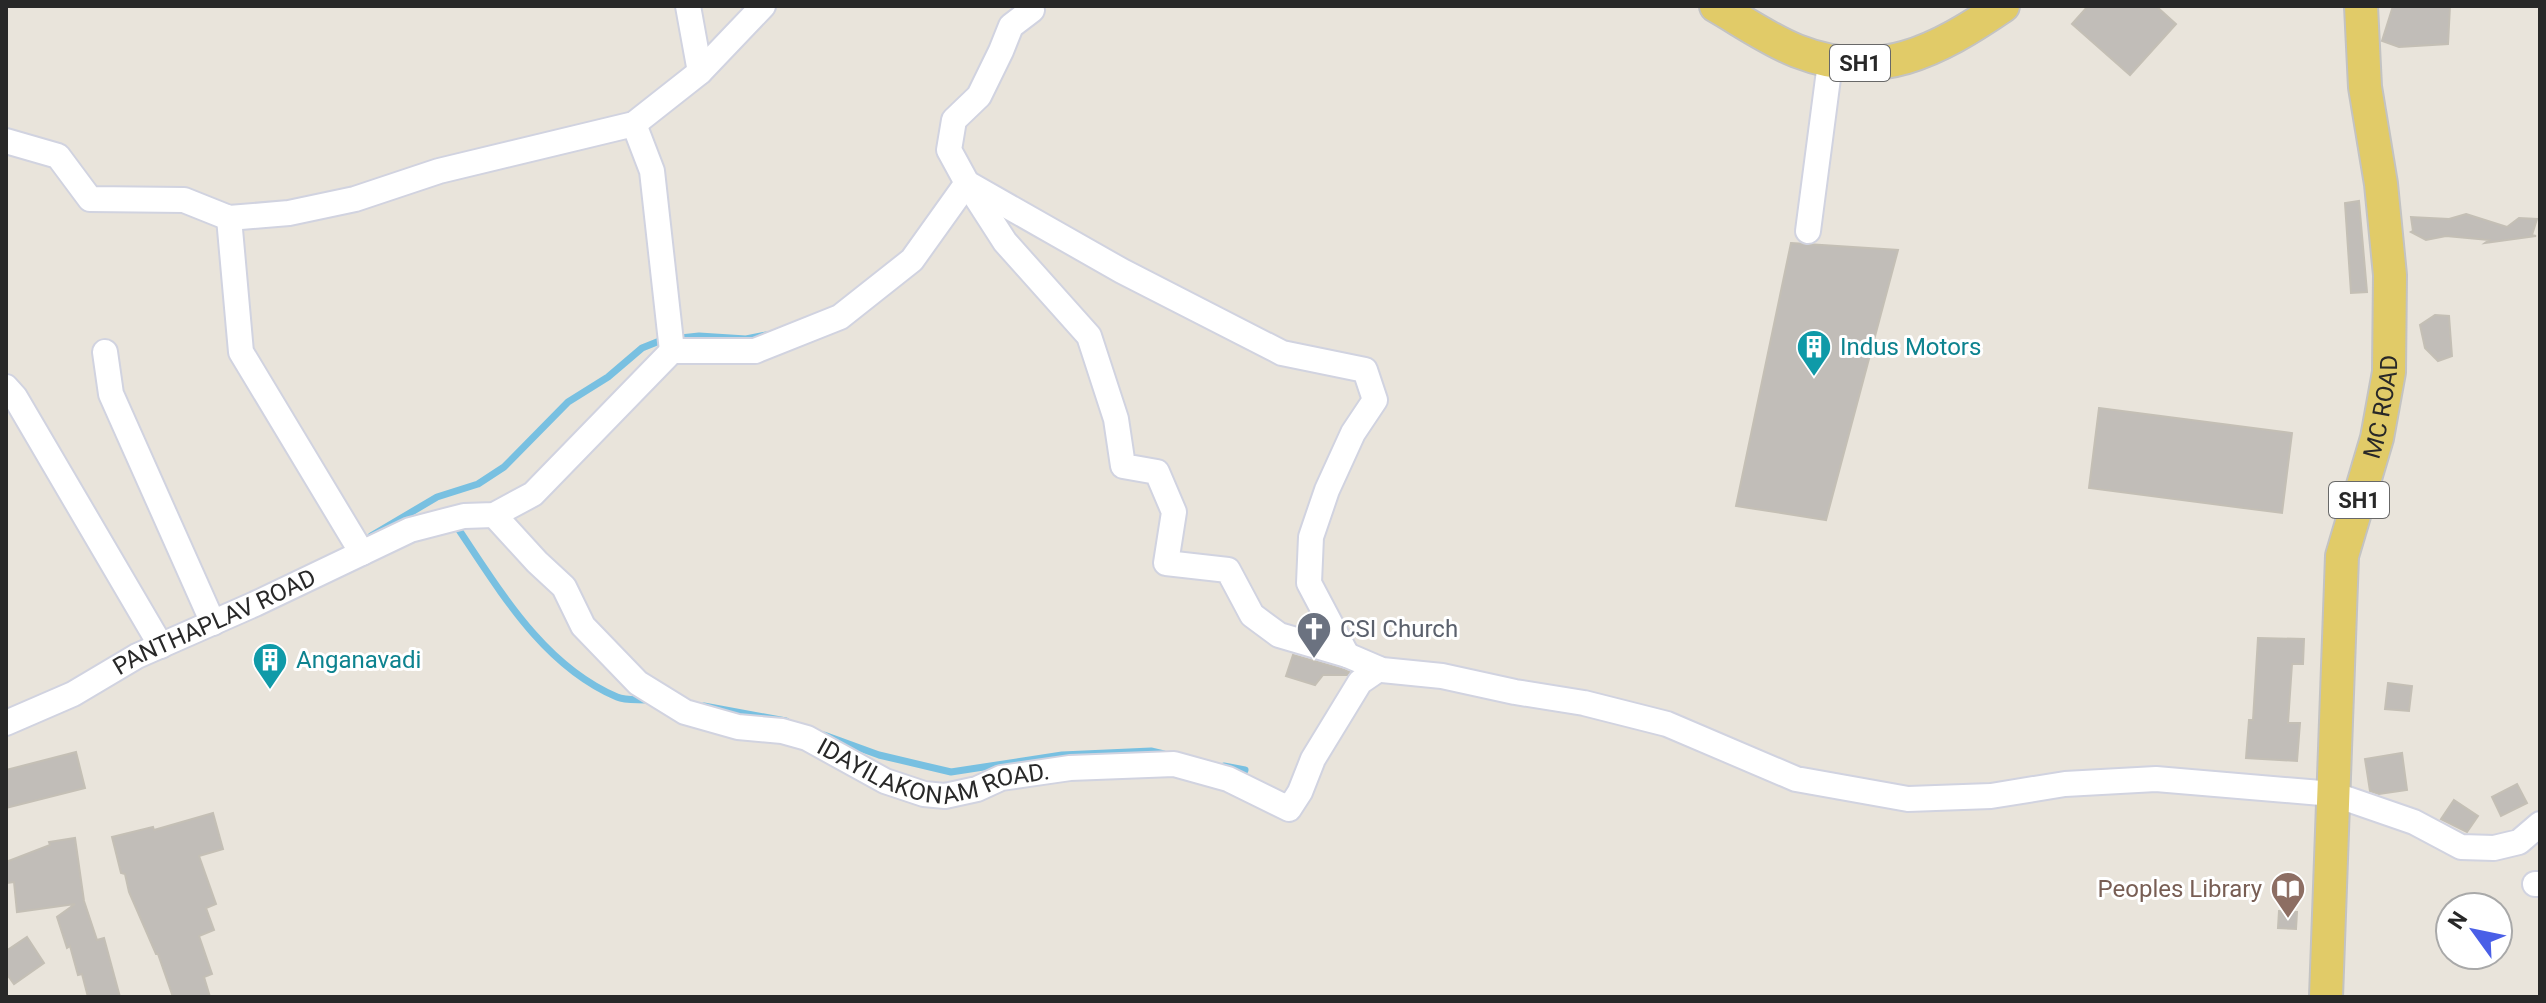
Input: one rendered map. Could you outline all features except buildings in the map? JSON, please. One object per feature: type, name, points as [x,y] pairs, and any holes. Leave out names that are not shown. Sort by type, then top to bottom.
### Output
[{"type":"main road","name":"SH1","points":[[1716,6],[1793,50],[1830,63],[1906,59],[1937,48],[2003,6]]},
{"type":"main road","name":"MC ROAD","points":[[2326,997],[2342,556],[2377,438],[2389,372],[2390,275],[2381,184],[2365,87],[2361,6]]},
{"type":"street","points":[[688,6],[700,72]]},
{"type":"street","points":[[6,141],[58,156],[90,199],[184,200],[229,218],[289,213],[355,199],[439,171],[634,124],[700,72],[763,6]]},
{"type":"street","points":[[1032,10],[1011,26],[979,96],[954,120],[949,150],[1005,242],[1089,336],[1116,419],[1123,466],[1157,472],[1174,512],[1166,563],[1228,570],[1252,615],[1279,635],[1347,655],[1379,669],[1442,676],[1584,703],[1667,724],[1796,779],[1908,799],[1991,796],[2065,784],[2156,779],[2333,794],[2414,822],[2461,847],[2494,848],[2519,842],[2540,824]]},
{"type":"street","points":[[1808,231],[1830,63]]},
{"type":"street","points":[[634,124],[652,171],[672,351]]},
{"type":"street","points":[[494,515],[533,494],[672,351],[755,351],[840,317],[912,260],[967,183]]},
{"type":"street","points":[[967,183],[1122,271],[1282,353],[1365,370],[1375,400],[1353,433],[1327,490],[1311,537],[1309,583],[1347,655]]},
{"type":"street","points":[[229,218],[241,352],[356,543]]},
{"type":"street","points":[[105,352],[111,394],[213,623]]},
{"type":"street","points":[[6,387],[15,397],[161,646]]},
{"type":"street","name":"PANTHAPLAV ROAD","points":[[6,723],[73,694],[137,656],[213,623],[356,543],[464,516],[494,515]]},
{"type":"street","name":"IDAYILAKONAM ROAD.","points":[[494,515],[564,587],[583,626],[638,683],[685,712],[738,727],[782,731],[807,738],[885,781],[924,794],[945,796],[977,789],[1001,778],[1070,768],[1174,764],[1228,779],[1289,809],[1300,792],[1313,759],[1360,682],[1379,669]]},
{"type":"waterway","points":[[371,536],[437,497],[478,484],[504,467],[568,402],[608,377],[642,348],[662,340],[699,336],[746,339],[766,335]]},
{"type":"waterway","points":[[455,524],[524,623],[566,666],[617,697],[648,700]]},
{"type":"waterway","points":[[704,706],[786,721]]},
{"type":"waterway","points":[[824,735],[879,755],[951,772],[1062,755],[1151,751],[1164,754]]},
{"type":"waterway","points":[[1224,766],[1245,770]]},
{"type":"place","name":"Indus Motors","points":[[1814,378]]},
{"type":"place","name":"CSI Church","points":[[1314,660]]},
{"type":"place","name":"Anganavadi","points":[[270,691]]},
{"type":"place","name":"Peoples Library","points":[[2288,920]]}]
